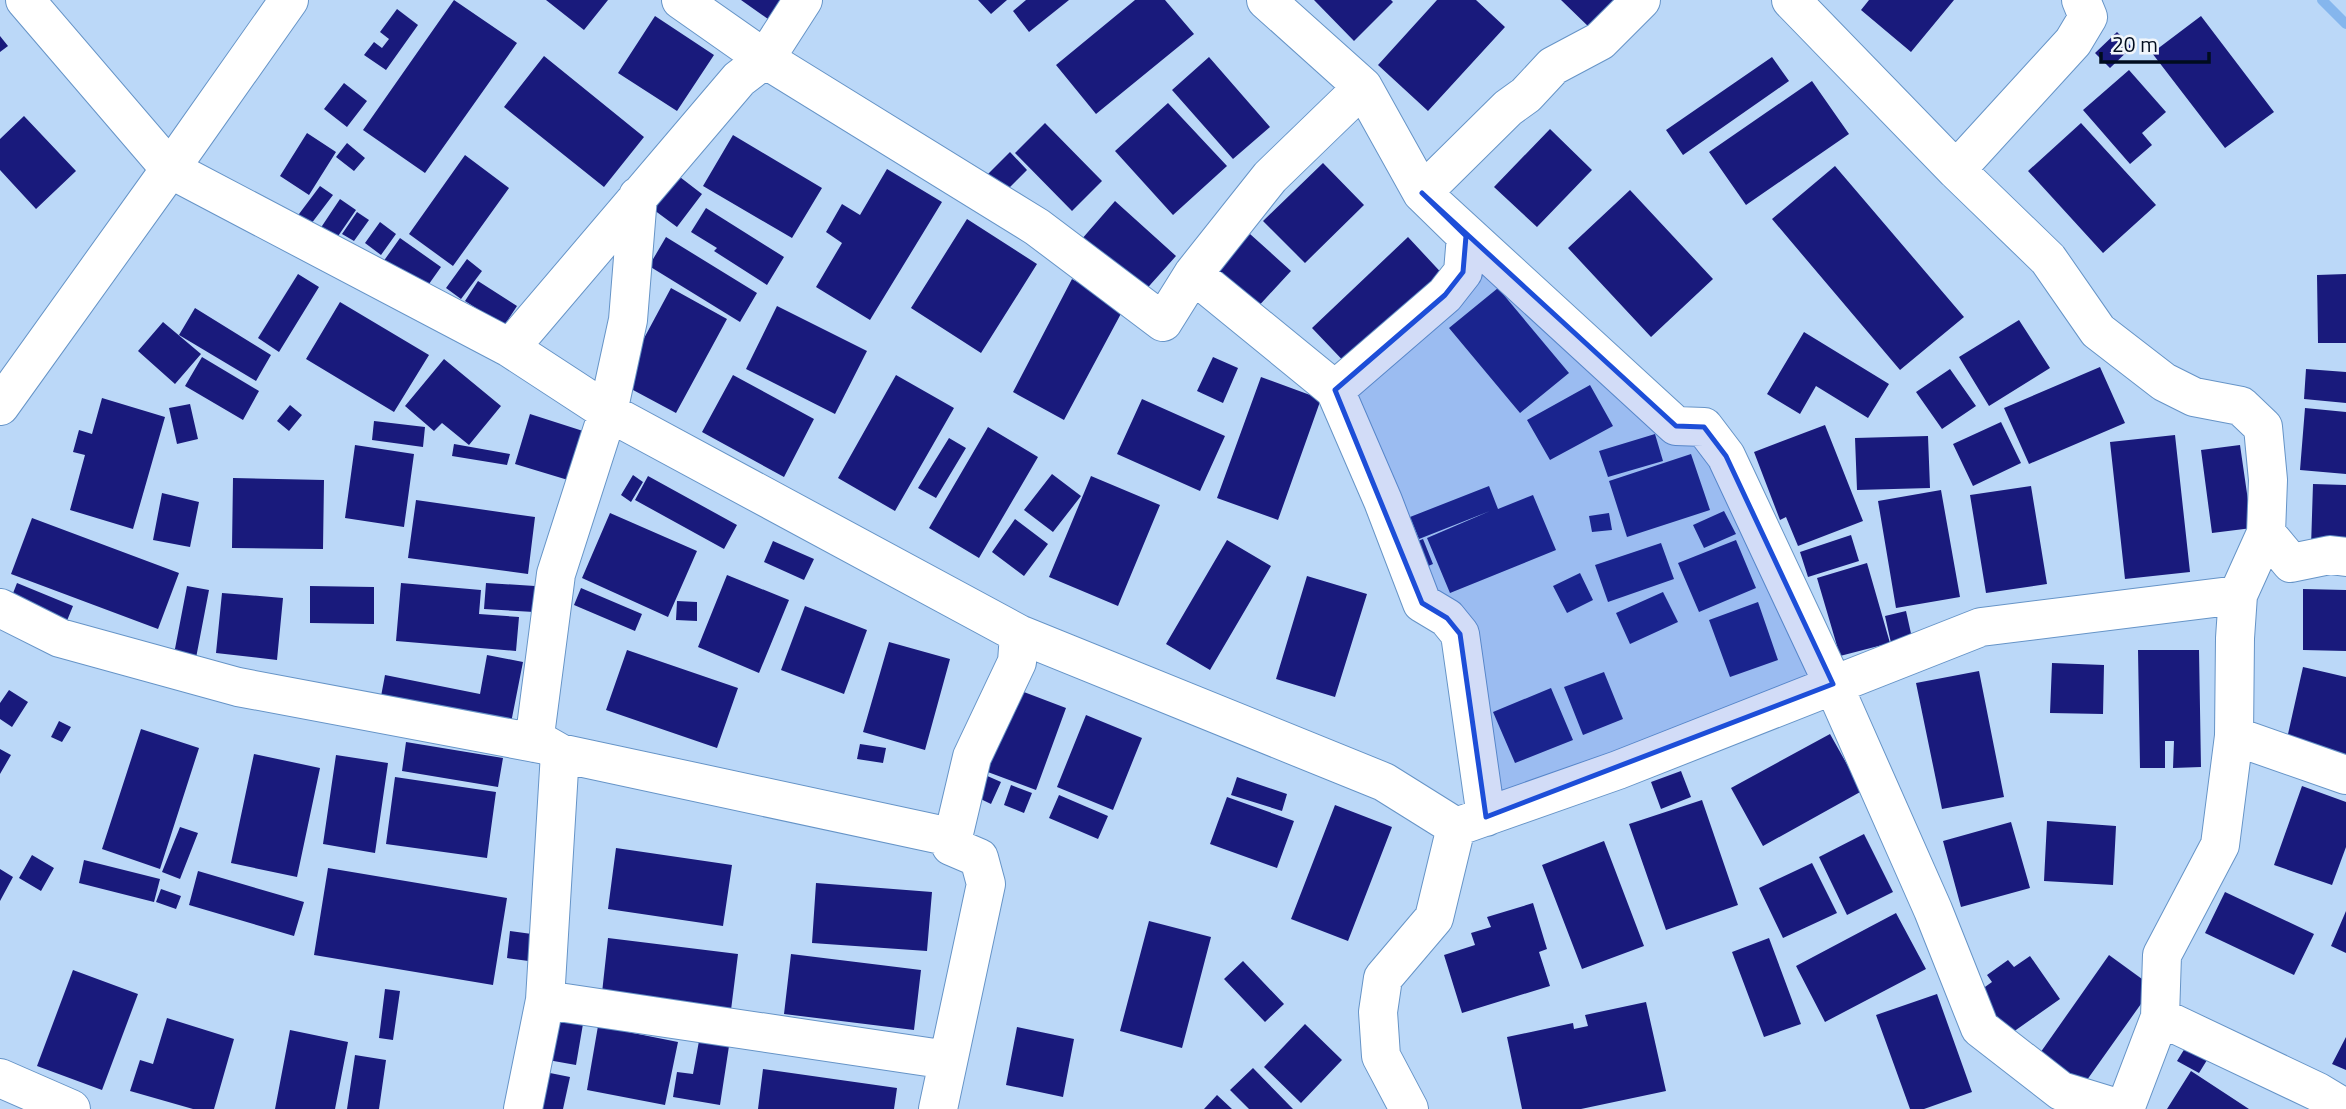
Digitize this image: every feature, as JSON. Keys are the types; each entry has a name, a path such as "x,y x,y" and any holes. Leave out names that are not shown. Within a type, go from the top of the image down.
{"street":[{"path":"25,0 170,169 510,348 608,412 1019,634 1384,782 1471,822 1618,770 1981,627 2238,595"},
{"path":"0,406 289,0"},
{"path":"681,0 765,59 1037,227 1163,321 1193,274 1270,177 1363,87"},
{"path":"510,348 739,79 765,59 803,0"},
{"path":"1266,0 1363,87 1422,193 1466,236 1463,272 1445,295 1335,390"},
{"path":"1422,193 1553,66 1600,41 1641,0"},
{"path":"1422,193 1676,426 1704,427 1726,456 1833,684 1933,910 1980,1028 2061,1091 2123,1109 2160,1017 2162,955 2220,845 2235,736 2238,595 2266,533 2268,480 2263,427 2241,406 2194,397 2164,383 2098,331 2048,259 1956,170 1791,0"},
{"path":"1956,170 2073,42 2088,17 2081,0"},
{"path":"523,1109 545,1000 547,748 556,575 608,412 628,320 638,197"},
{"path":"1193,274 1335,390 1383,501 1422,603 1447,618 1460,634 1471,822 1434,918 1383,978 1378,1012 1381,1056 1409,1109"},
{"path":"2266,533 2291,563 2330,555 2346,557"},
{"path":"0,608 60,638 238,687 547,748 946,836 951,846 979,858 985,884 939,1109"},
{"path":"951,846 972,757 1017,662 1019,634"},
{"path":"2235,736 2346,775"},
{"path":"545,1000 948,1060"},
{"path":"2160,1017 2318,1092 2346,1109"},
{"path":"0,1078 71,1109"}],"highlighted area":[{"path":"1422,193 1676,426 1704,427 1726,456 1833,684 1486,817 1460,634 1447,618 1422,603 1335,390 1445,295 1463,272 1466,236"}],"building":[{"path":"454,0 517,43 425,173 363,130"},
{"path":"546,0 608,0 584,30"},
{"path":"741,0 782,0 768,19"},
{"path":"978,0 1007,0 991,14"},
{"path":"1026,0 1069,0 1029,32 1013,11"},
{"path":"1135,0 1165,0 1194,34 1096,114 1056,65"},
{"path":"1314,0 1391,0 1393,2 1354,41"},
{"path":"1437,0 1476,0 1505,27 1428,111 1378,65"},
{"path":"1561,0 1619,0 1591,29"},
{"path":"1869,0 1954,0 1911,52 1861,10"},
{"path":"397,9 418,25 386,70 364,55 374,42 382,48 389,39 380,32"},
{"path":"655,16 714,55 677,111 618,73"},
{"path":"2201,16 2274,112 2225,148 2152,53"},
{"path":"2117,32 2132,47 2110,68 2095,53"},
{"path":"0,36 8,46 0,52"},
{"path":"544,56 644,137 604,187 504,107"},
{"path":"1209,57 1270,127 1233,159 1172,90"},
{"path":"1772,57 1789,81 1683,155 1666,130"},
{"path":"2129,70 2166,112 2142,133 2152,145 2130,164 2083,110"},
{"path":"1812,81 1849,134 1746,205 1709,152"},
{"path":"344,83 367,101 347,127 324,109"},
{"path":"1168,103 1227,166 1173,215 1115,151"},
{"path":"24,116 76,171 36,209 0,170 0,139"},
{"path":"1045,123 1102,181 1072,211 1015,153"},
{"path":"2081,123 2156,205 2103,253 2028,171"},
{"path":"1550,129 1592,170 1537,227 1494,187"},
{"path":"307,133 336,152 309,195 280,176"},
{"path":"733,135 822,188 792,238 703,186"},
{"path":"347,143 365,158 354,171 336,157"},
{"path":"1010,152 1027,170 1003,194 985,177"},
{"path":"465,155 509,188 453,266 409,234"},
{"path":"1323,163 1364,205 1305,263 1263,221"},
{"path":"1835,166 1964,317 1900,370 1772,219"},
{"path":"887,169 942,202 870,320 816,287 842,243 826,232 842,204 860,215"},
{"path":"676,174 702,194 677,227 650,207"},
{"path":"320,186 333,195 308,228 296,218"},
{"path":"1630,190 1713,279 1651,337 1568,248"},
{"path":"340,199 356,210 334,242 318,232"},
{"path":"1115,201 1176,256 1142,294 1081,240"},
{"path":"706,208 784,257 767,285 714,251 717,248 691,232"},
{"path":"357,212 369,220 354,241 342,234"},
{"path":"967,219 1037,264 981,353 911,308"},
{"path":"380,222 396,234 381,255 365,243"},
{"path":"1250,234 1291,271 1255,310 1214,273"},
{"path":"666,237 757,293 740,322 649,266"},
{"path":"1408,237 1448,280 1352,370 1312,328"},
{"path":"400,238 441,267 424,291 383,262"},
{"path":"467,259 482,271 461,299 446,288"},
{"path":"298,274 319,287 279,352 258,338"},
{"path":"2346,274 2346,343 2318,343 2317,275"},
{"path":"1072,279 1124,308 1064,420 1013,392"},
{"path":"478,281 517,306 504,326 465,301"},
{"path":"671,288 727,319 676,413 620,383"},
{"path":"1498,288 1569,373 1520,413 1449,328"},
{"path":"340,302 429,355 394,412 306,359"},
{"path":"777,306 867,351 835,414 746,369"},
{"path":"195,308 271,355 256,381 179,335"},
{"path":"2019,320 2050,368 1989,406 1959,357"},
{"path":"163,322 201,354 175,384 138,351"},
{"path":"1804,332 1889,384 1868,418 1816,386 1800,414 1767,394"},
{"path":"202,357 259,391 243,420 185,386"},
{"path":"1213,357 1238,368 1223,403 1197,391"},
{"path":"444,359 501,406 469,445 442,423 434,431 405,406"},
{"path":"2100,367 2125,423 2029,464 2004,408"},
{"path":"1950,369 1976,406 1942,429 1916,392"},
{"path":"2306,369 2346,372 2346,403 2304,399"},
{"path":"733,375 814,419 784,477 702,432"},
{"path":"896,375 954,408 895,511 838,478"},
{"path":"1261,377 1321,399 1278,520 1217,498"},
{"path":"1590,385 1613,426 1550,460 1527,420"},
{"path":"102,398 165,417 133,529 70,510 85,455 73,452 79,430 92,434"},
{"path":"1142,399 1225,436 1200,491 1117,454"},
{"path":"190,404 198,439 177,444 169,408"},
{"path":"290,405 302,415 289,431 277,421"},
{"path":"2305,408 2346,412 2346,474 2300,470"},
{"path":"530,414 583,431 568,480 515,464"},
{"path":"374,421 425,427 423,447 372,440"},
{"path":"2001,422 2021,463 1973,486 1953,444"},
{"path":"1825,425 1863,521 1798,546 1786,517 1780,520 1754,452"},
{"path":"988,427 1038,457 979,558 929,528"},
{"path":"1655,434 1663,461 1608,477 1599,451"},
{"path":"2175,435 2190,572 2125,579 2110,442"},
{"path":"1928,436 1930,488 1857,490 1855,438"},
{"path":"949,438 966,448 936,498 918,488"},
{"path":"454,444 510,454 507,465 452,456"},
{"path":"355,445 414,454 404,527 345,518"},
{"path":"2240,445 2252,528 2212,533 2201,450"},
{"path":"1691,454 1710,510 1627,537 1609,481"},
{"path":"1052,474 1081,496 1053,532 1024,510"},
{"path":"633,475 643,482 631,502 621,495"},
{"path":"648,476 737,525 724,549 635,500"},
{"path":"1091,476 1160,505 1118,606 1049,577"},
{"path":"233,478 324,480 323,549 232,548"},
{"path":"2313,484 2346,485 2346,549 2311,547"},
{"path":"1489,486 1498,509 1533,495 1556,550 1450,593 1427,538 1490,511 1419,539 1410,517"},
{"path":"2031,486 2047,584 1986,593 1970,495"},
{"path":"1941,490 1960,597 1896,608 1878,501"},
{"path":"162,493 199,502 190,547 153,540"},
{"path":"416,500 535,517 528,574 408,558"},
{"path":"1724,511 1736,534 1704,548 1693,525"},
{"path":"610,513 697,551 668,617 582,578"},
{"path":"1609,513 1612,530 1592,532 1589,516"},
{"path":"32,518 179,573 158,629 11,574"},
{"path":"1015,519 1048,544 1024,576 992,552"},
{"path":"1851,535 1859,561 1808,577 1800,552"},
{"path":"1423,539 1433,564 1414,572 1403,547"},
{"path":"1227,540 1271,566 1210,670 1166,644"},
{"path":"1736,540 1756,588 1699,612 1678,563"},
{"path":"773,541 814,559 804,580 764,562"},
{"path":"1661,543 1674,579 1608,602 1595,565"},
{"path":"1867,563 1890,643 1840,656 1817,578"},
{"path":"1580,573 1593,600 1567,613 1553,586"},
{"path":"727,575 789,600 759,673 698,647"},
{"path":"1307,576 1367,594 1335,697 1276,679"},
{"path":"17,583 73,606 64,628 8,606"},
{"path":"401,583 481,590 479,614 519,617 516,651 396,641"},
{"path":"486,583 535,586 534,612 484,609"},
{"path":"187,586 209,590 196,658 174,654"},
{"path":"310,586 374,587 374,624 310,623"},
{"path":"581,588 642,614 635,631 574,605"},
{"path":"2303,589 2346,590 2346,651 2303,650"},
{"path":"1663,592 1678,622 1630,644 1616,613"},
{"path":"222,593 283,598 277,660 216,653"},
{"path":"677,601 697,602 697,621 676,620"},
{"path":"1758,602 1778,660 1730,677 1709,620"},
{"path":"805,606 867,630 844,694 781,670"},
{"path":"1906,611 1912,638 1891,643 1885,616"},
{"path":"889,642 950,659 925,750 863,732"},
{"path":"627,650 738,688 717,748 606,710"},
{"path":"2138,650 2199,650 2201,767 2173,768 2174,741 2165,741 2165,768 2140,768"},
{"path":"487,655 523,662 509,733 379,707 385,675 480,694"},
{"path":"2052,663 2104,665 2103,714 2050,713"},
{"path":"2303,667 2346,677 2346,757 2286,743"},
{"path":"1979,671 2004,797 1942,809 1916,683"},
{"path":"1604,672 1623,719 1583,735 1564,687"},
{"path":"1008,686 1066,708 1036,790 977,768"},
{"path":"1551,688 1573,740 1515,763 1493,712"},
{"path":"9,690 28,702 12,727 0,719 0,703"},
{"path":"1086,715 1142,738 1113,810 1057,787"},
{"path":"59,721 71,727 62,742 51,737"},
{"path":"141,729 199,748 160,869 102,849"},
{"path":"1830,734 1862,791 1763,846 1731,788"},
{"path":"406,742 503,758 498,787 402,771"},
{"path":"860,744 886,748 883,763 857,759"},
{"path":"0,749 11,755 0,774"},
{"path":"254,754 320,768 297,877 231,863"},
{"path":"336,755 388,763 375,853 323,844"},
{"path":"976,771 1001,782 991,804 966,792"},
{"path":"1681,771 1691,797 1661,809 1651,782"},
{"path":"395,777 496,792 487,858 386,844"},
{"path":"1237,777 1287,794 1282,811 1231,795"},
{"path":"1011,785 1032,793 1024,813 1004,805"},
{"path":"2302,786 2346,802 2346,847 2332,885 2274,865"},
{"path":"1059,795 1108,816 1098,839 1049,818"},
{"path":"1227,797 1294,821 1277,868 1210,844"},
{"path":"1702,800 1738,905 1666,930 1629,824"},
{"path":"1335,805 1392,827 1348,941 1291,919"},
{"path":"2047,821 2116,826 2113,885 2044,881"},
{"path":"2011,822 2030,888 1961,907 1943,841"},
{"path":"180,827 198,833 180,879 162,872"},
{"path":"1864,834 1893,892 1847,915 1819,857"},
{"path":"1604,841 1644,946 1582,969 1542,865"},
{"path":"616,848 732,865 723,926 608,909"},
{"path":"32,855 54,868 41,891 19,878"},
{"path":"84,860 160,879 154,902 79,883"},
{"path":"1812,863 1837,913 1783,938 1759,888"},
{"path":"328,868 507,898 493,985 314,955"},
{"path":"0,869 13,877 0,901"},
{"path":"198,871 304,902 294,936 189,905"},
{"path":"816,883 932,892 927,951 812,943"},
{"path":"161,889 181,896 176,909 156,902"},
{"path":"2225,892 2314,934 2294,975 2205,933"},
{"path":"1533,903 1547,949 1539,952 1550,986 1462,1013 1444,955 1475,945 1471,933 1491,927 1487,917"},
{"path":"2346,911 2346,953 2331,946"},
{"path":"1896,913 1926,969 1825,1022 1796,966"},
{"path":"1149,921 1211,937 1182,1048 1120,1031"},
{"path":"510,931 539,935 536,962 507,958"},
{"path":"608,938 738,954 730,1018 601,1002"},
{"path":"1769,938 1801,1024 1764,1037 1732,952"},
{"path":"791,954 921,970 914,1030 784,1014"},
{"path":"2109,955 2153,987 2082,1087 2038,1056"},
{"path":"2030,956 2060,999 2006,1037 1975,994 1992,982 1987,975 2008,960 2014,967"},
{"path":"1243,961 1284,1004 1265,1022 1224,979"},
{"path":"73,970 138,994 102,1090 37,1066"},
{"path":"385,989 400,991 393,1040 379,1038"},
{"path":"1937,994 1972,1092 1924,1109 1910,1109 1876,1015"},
{"path":"1646,1002 1666,1091 1581,1109 1522,1109 1507,1037 1573,1023 1574,1029 1588,1026 1585,1015"},
{"path":"556,1013 584,1018 576,1065 548,1060"},
{"path":"167,1018 234,1039 214,1109 193,1109 130,1091 140,1060 153,1064"},
{"path":"1305,1024 1342,1060 1301,1103 1264,1067"},
{"path":"598,1026 678,1042 665,1105 587,1090"},
{"path":"1017,1027 1074,1039 1063,1097 1006,1085"},
{"path":"290,1030 348,1042 335,1109 275,1109"},
{"path":"2346,1037 2346,1070 2332,1064"},
{"path":"2190,1040 2212,1052 2199,1073 2177,1061"},
{"path":"699,1041 729,1046 720,1105 673,1097 677,1072 693,1074"},
{"path":"355,1055 386,1060 379,1109 347,1109"},
{"path":"1253,1068 1293,1109 1249,1109 1230,1090"},
{"path":"763,1069 897,1088 894,1109 758,1109"},
{"path":"2191,1071 2249,1109 2167,1109"},
{"path":"545,1072 570,1077 563,1109 537,1109"},
{"path":"1217,1095 1232,1109 1204,1109"}],"waterway":[{"path":"2322,0 2346,24"}]}
